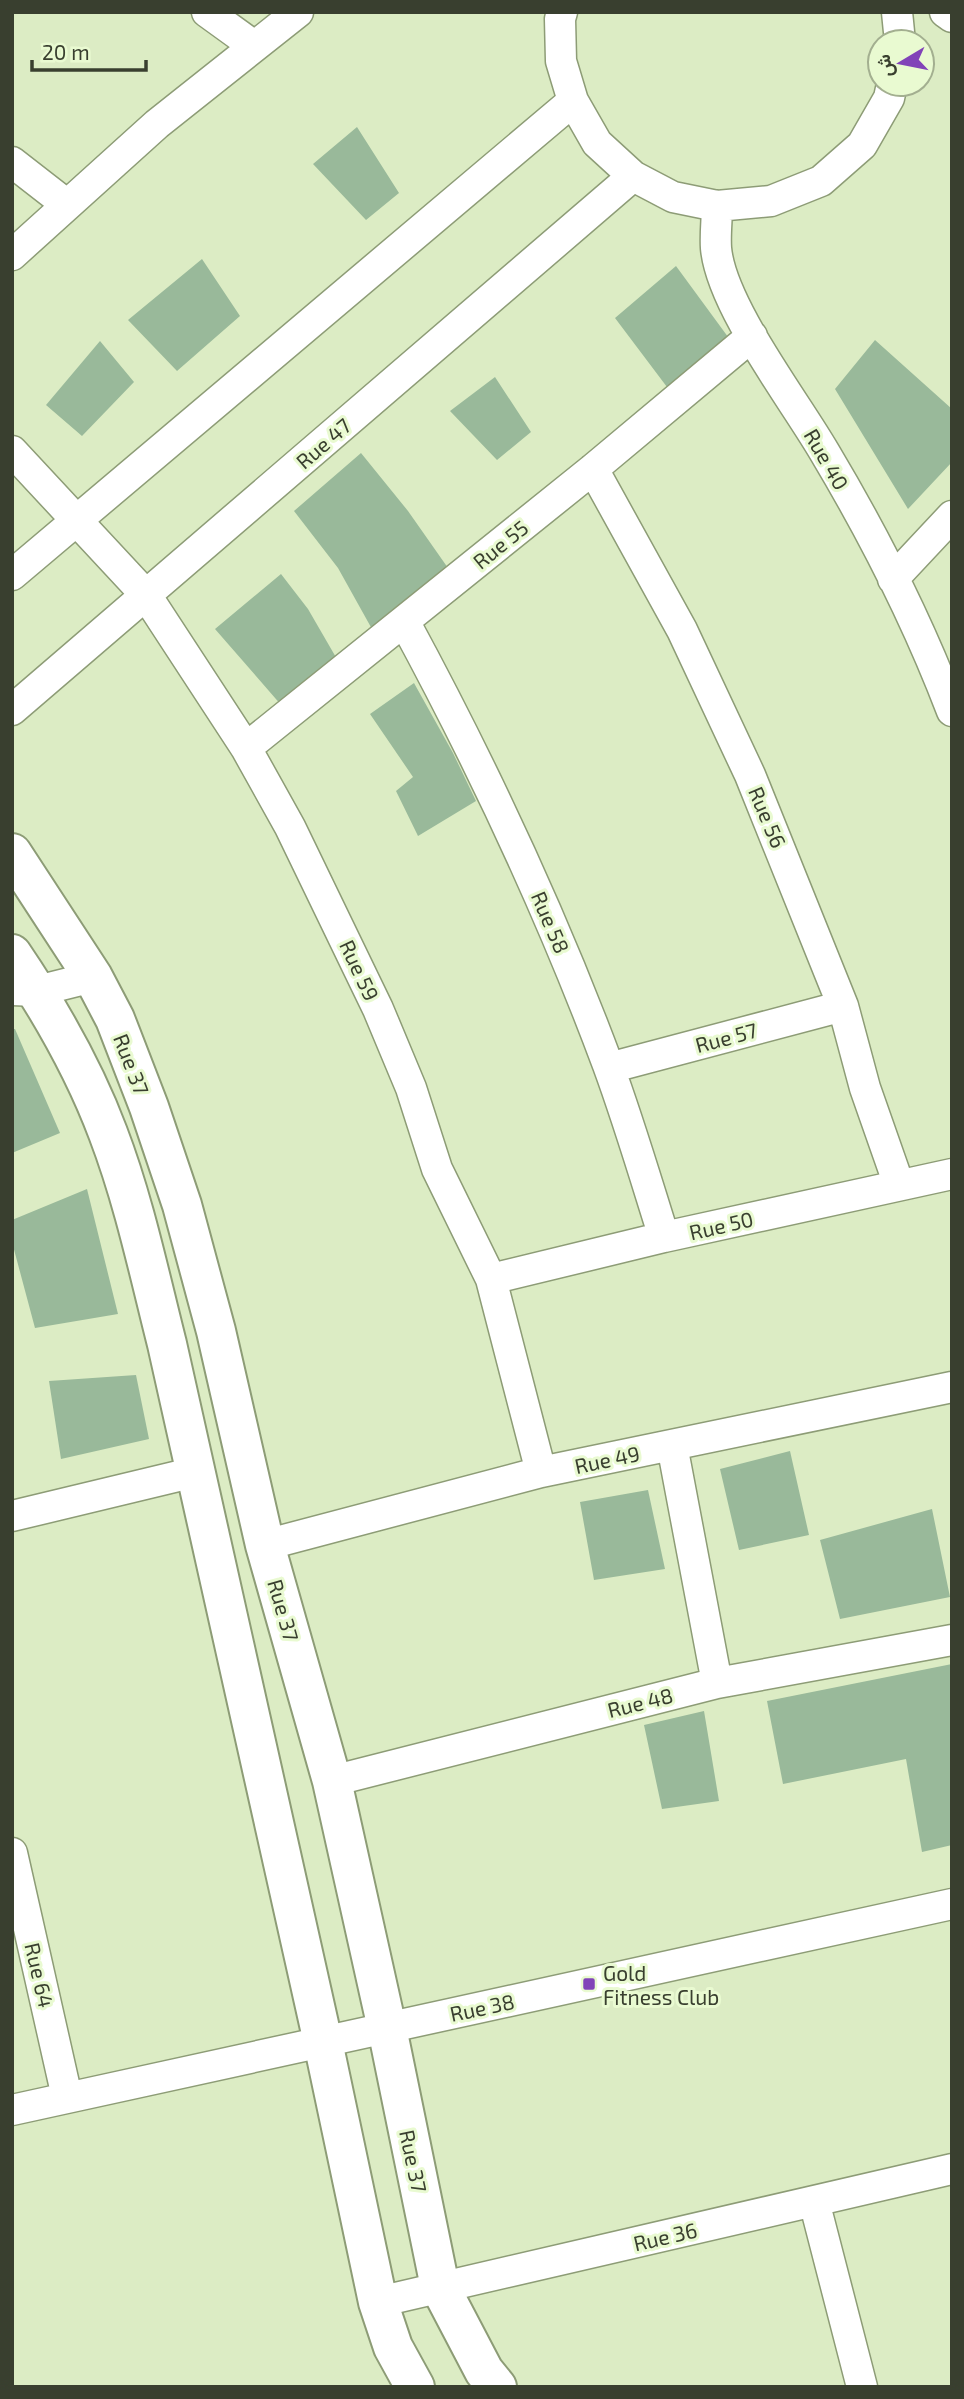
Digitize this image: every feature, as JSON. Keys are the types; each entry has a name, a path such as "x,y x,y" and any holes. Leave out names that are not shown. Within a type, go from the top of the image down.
{"street":[{"path":"208,12 254,46"},
{"path":"12,255 157,124 298,12"},
{"path":"945,12 952,17"},
{"path":"552,14 561,61 573,102 597,143 633,176 673,197 717,206 771,201 821,181 862,145 889,98"},
{"path":"12,575 573,102"},
{"path":"12,162 66,204"},
{"name":"Rue 47","path":"12,710 633,176"},
{"name":"Rue 40","path":"717,206 716,248 720,268 733,301 826,454 893,579 952,711"},
{"name":"Rue 55","path":"246,748 593,469 752,336"},
{"name":"Rue 59","path":"12,451 146,595 246,748 290,827 378,1009 411,1088 437,1168 491,1279 541,1472"},
{"name":"Rue 56","path":"593,469 682,630 750,775 843,1006 865,1088 900,1185"},
{"path":"893,579 952,516"},
{"name":"Rue 58","path":"404,621 471,746 577,984 609,1068 664,1237"},
{"name":"Rue 37","path":"12,853 93,977 120,1032 182,1205 216,1331 265,1545 332,1781 387,2028 440,2287 484,2371 497,2387"},
{"path":"12,954 25,990 68,1043 108,1132 142,1242 323,2042 378,2302 393,2347 415,2387"},
{"path":"25,990 93,977"},
{"name":"Rue 57","path":"609,1068 843,1006"},
{"name":"Rue 50","path":"491,1279 664,1237 952,1174"},
{"name":"Rue 49","path":"265,1545 541,1472 952,1387"},
{"path":"672,1445 717,1683"},
{"path":"12,1516 195,1472"},
{"name":"Rue 48","path":"332,1781 717,1683 952,1640"},
{"name":"Rue 64","path":"12,1853 67,2098"},
{"name":"Rue 38","path":"12,2110 952,1904"},
{"name":"Rue 36","path":"378,2302 952,2169"},
{"path":"814,2201 862,2387"}],"building":[{"path":"357,127 399,193 366,220 313,164"},
{"path":"202,259 240,316 177,371 128,320"},
{"path":"676,266 731,341 670,391 615,318"},
{"path":"875,340 952,409 952,462 908,509 835,389"},
{"path":"100,341 134,382 82,436 46,405"},
{"path":"495,377 531,432 497,460 450,411"},
{"path":"361,453 408,511 448,568 377,638 338,568 294,511"},
{"path":"281,574 308,609 341,666 282,706 215,629"},
{"path":"414,683 476,801 418,836 396,791 413,777 370,714"},
{"path":"12,1029 15,1029 60,1133 12,1153"},
{"path":"87,1189 118,1314 35,1328 12,1242 12,1220"},
{"path":"136,1375 149,1439 61,1459 49,1381"},
{"path":"790,1451 809,1535 739,1550 720,1469"},
{"path":"648,1490 665,1569 594,1580 580,1502"},
{"path":"932,1509 950,1597 840,1619 820,1540"},
{"path":"952,1664 952,1845 922,1852 906,1759 783,1784 767,1701"},
{"path":"704,1711 719,1801 662,1809 644,1725"}],"place":[{"name":"Gold Fitness Club","path":"589,1984"}]}
